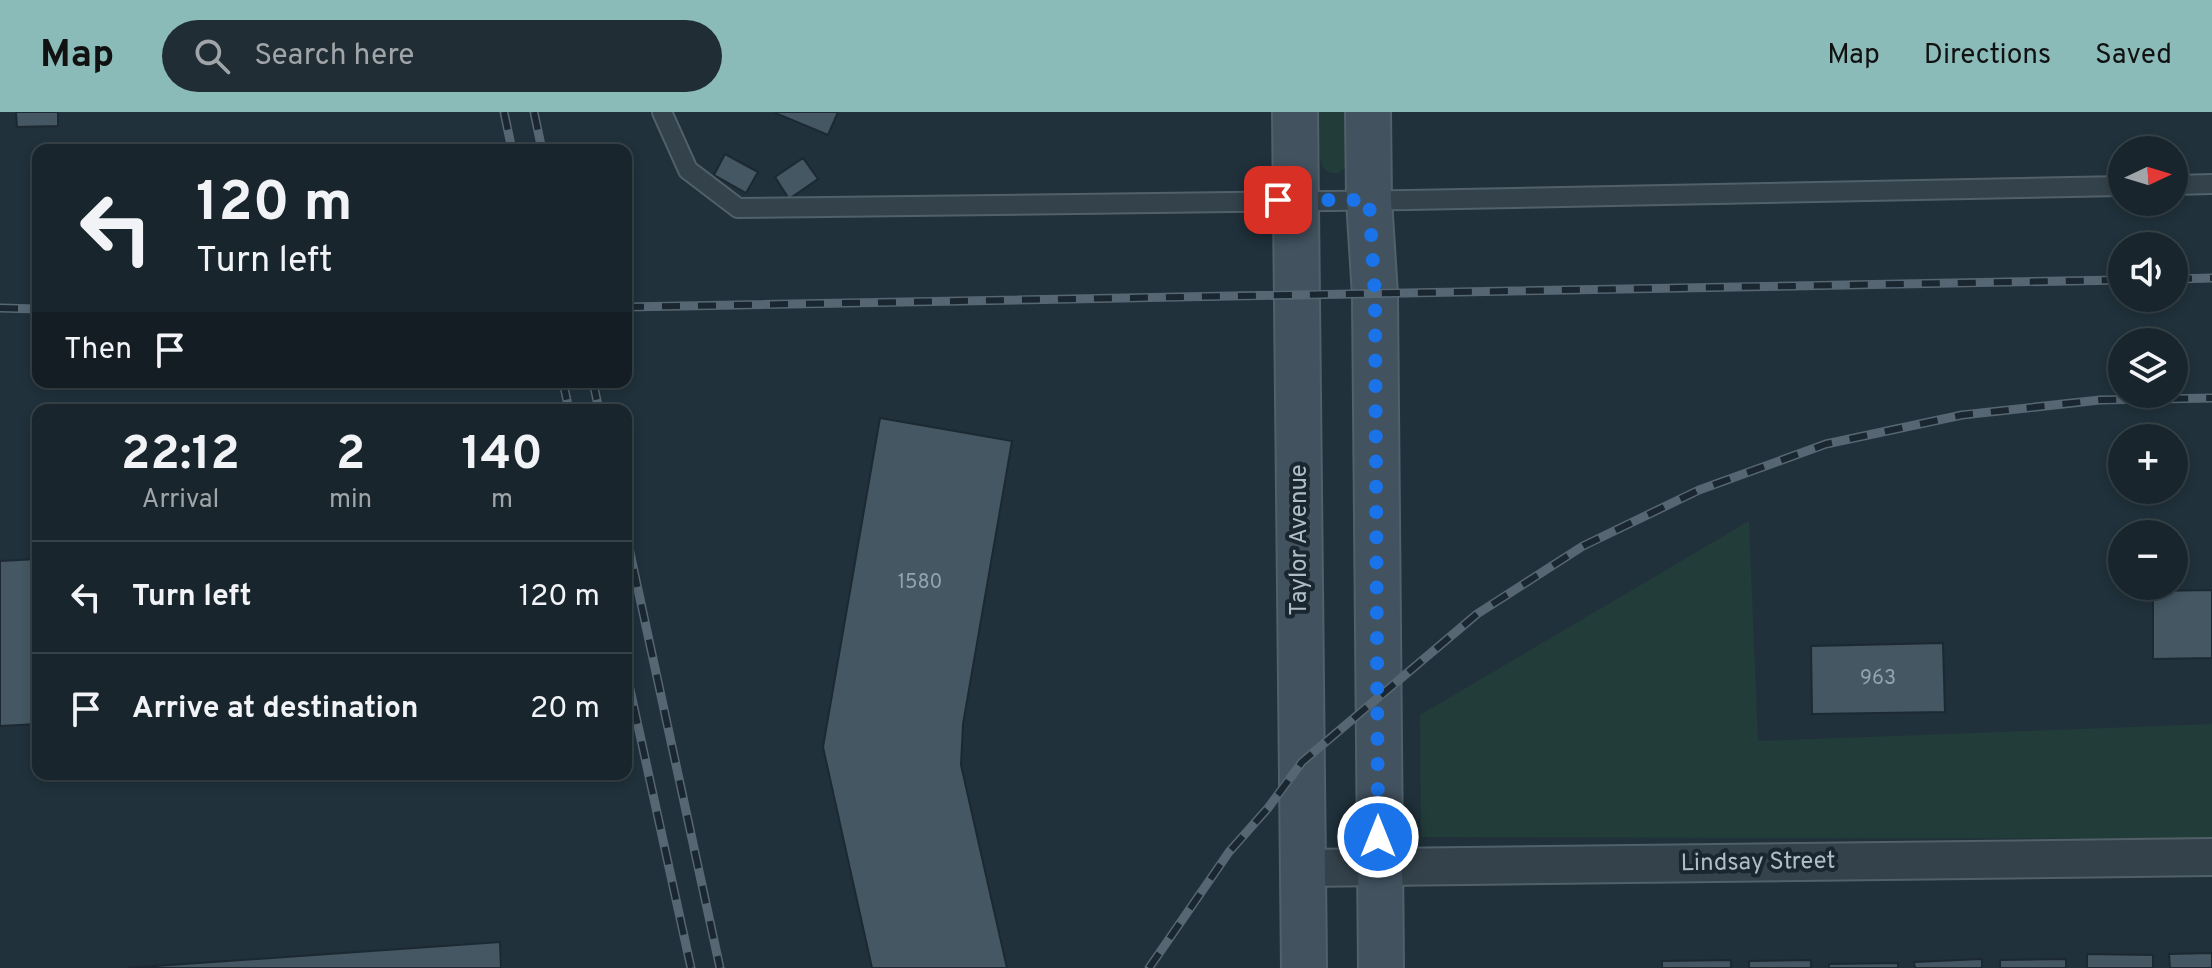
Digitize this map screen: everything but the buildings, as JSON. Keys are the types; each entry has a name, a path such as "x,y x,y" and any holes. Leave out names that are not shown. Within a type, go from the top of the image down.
{"main road":[{"name":"Taylor Avenue","path":"1295,112 1304,968"},
{"path":"1368,112 1375,295 1381,968"}],"street":[{"name":"Lindsay Street","path":"1303,868 2212,857"}],"lane":[{"path":"662,112 688,170 738,208 2108,186"},
{"path":"2188,185 2212,184"}],"green space":[{"path":"1319,112 1350,112 1348,165 1339,173 1325,170 1319,156"},
{"path":"1749,521 1758,741 2212,724 2212,839 1421,837 1420,715"}],"railway":[{"path":"504,112 511,144"},
{"path":"534,112 541,144"},
{"path":"2188,279 2212,278"},
{"path":"632,307 2108,280"},
{"path":"0,308 32,309"},
{"path":"564,388 568,404"},
{"path":"594,388 598,404"},
{"path":"1149,968 1229,852 1268,808 1302,762 1477,614 1583,546 1699,490 1826,444 1962,415 2100,400 2212,398"},
{"path":"632,562 720,968"},
{"path":"632,698 691,968"}],"route":[{"path":"1278,200 1369,200 1375,295 1378,837"}]}
